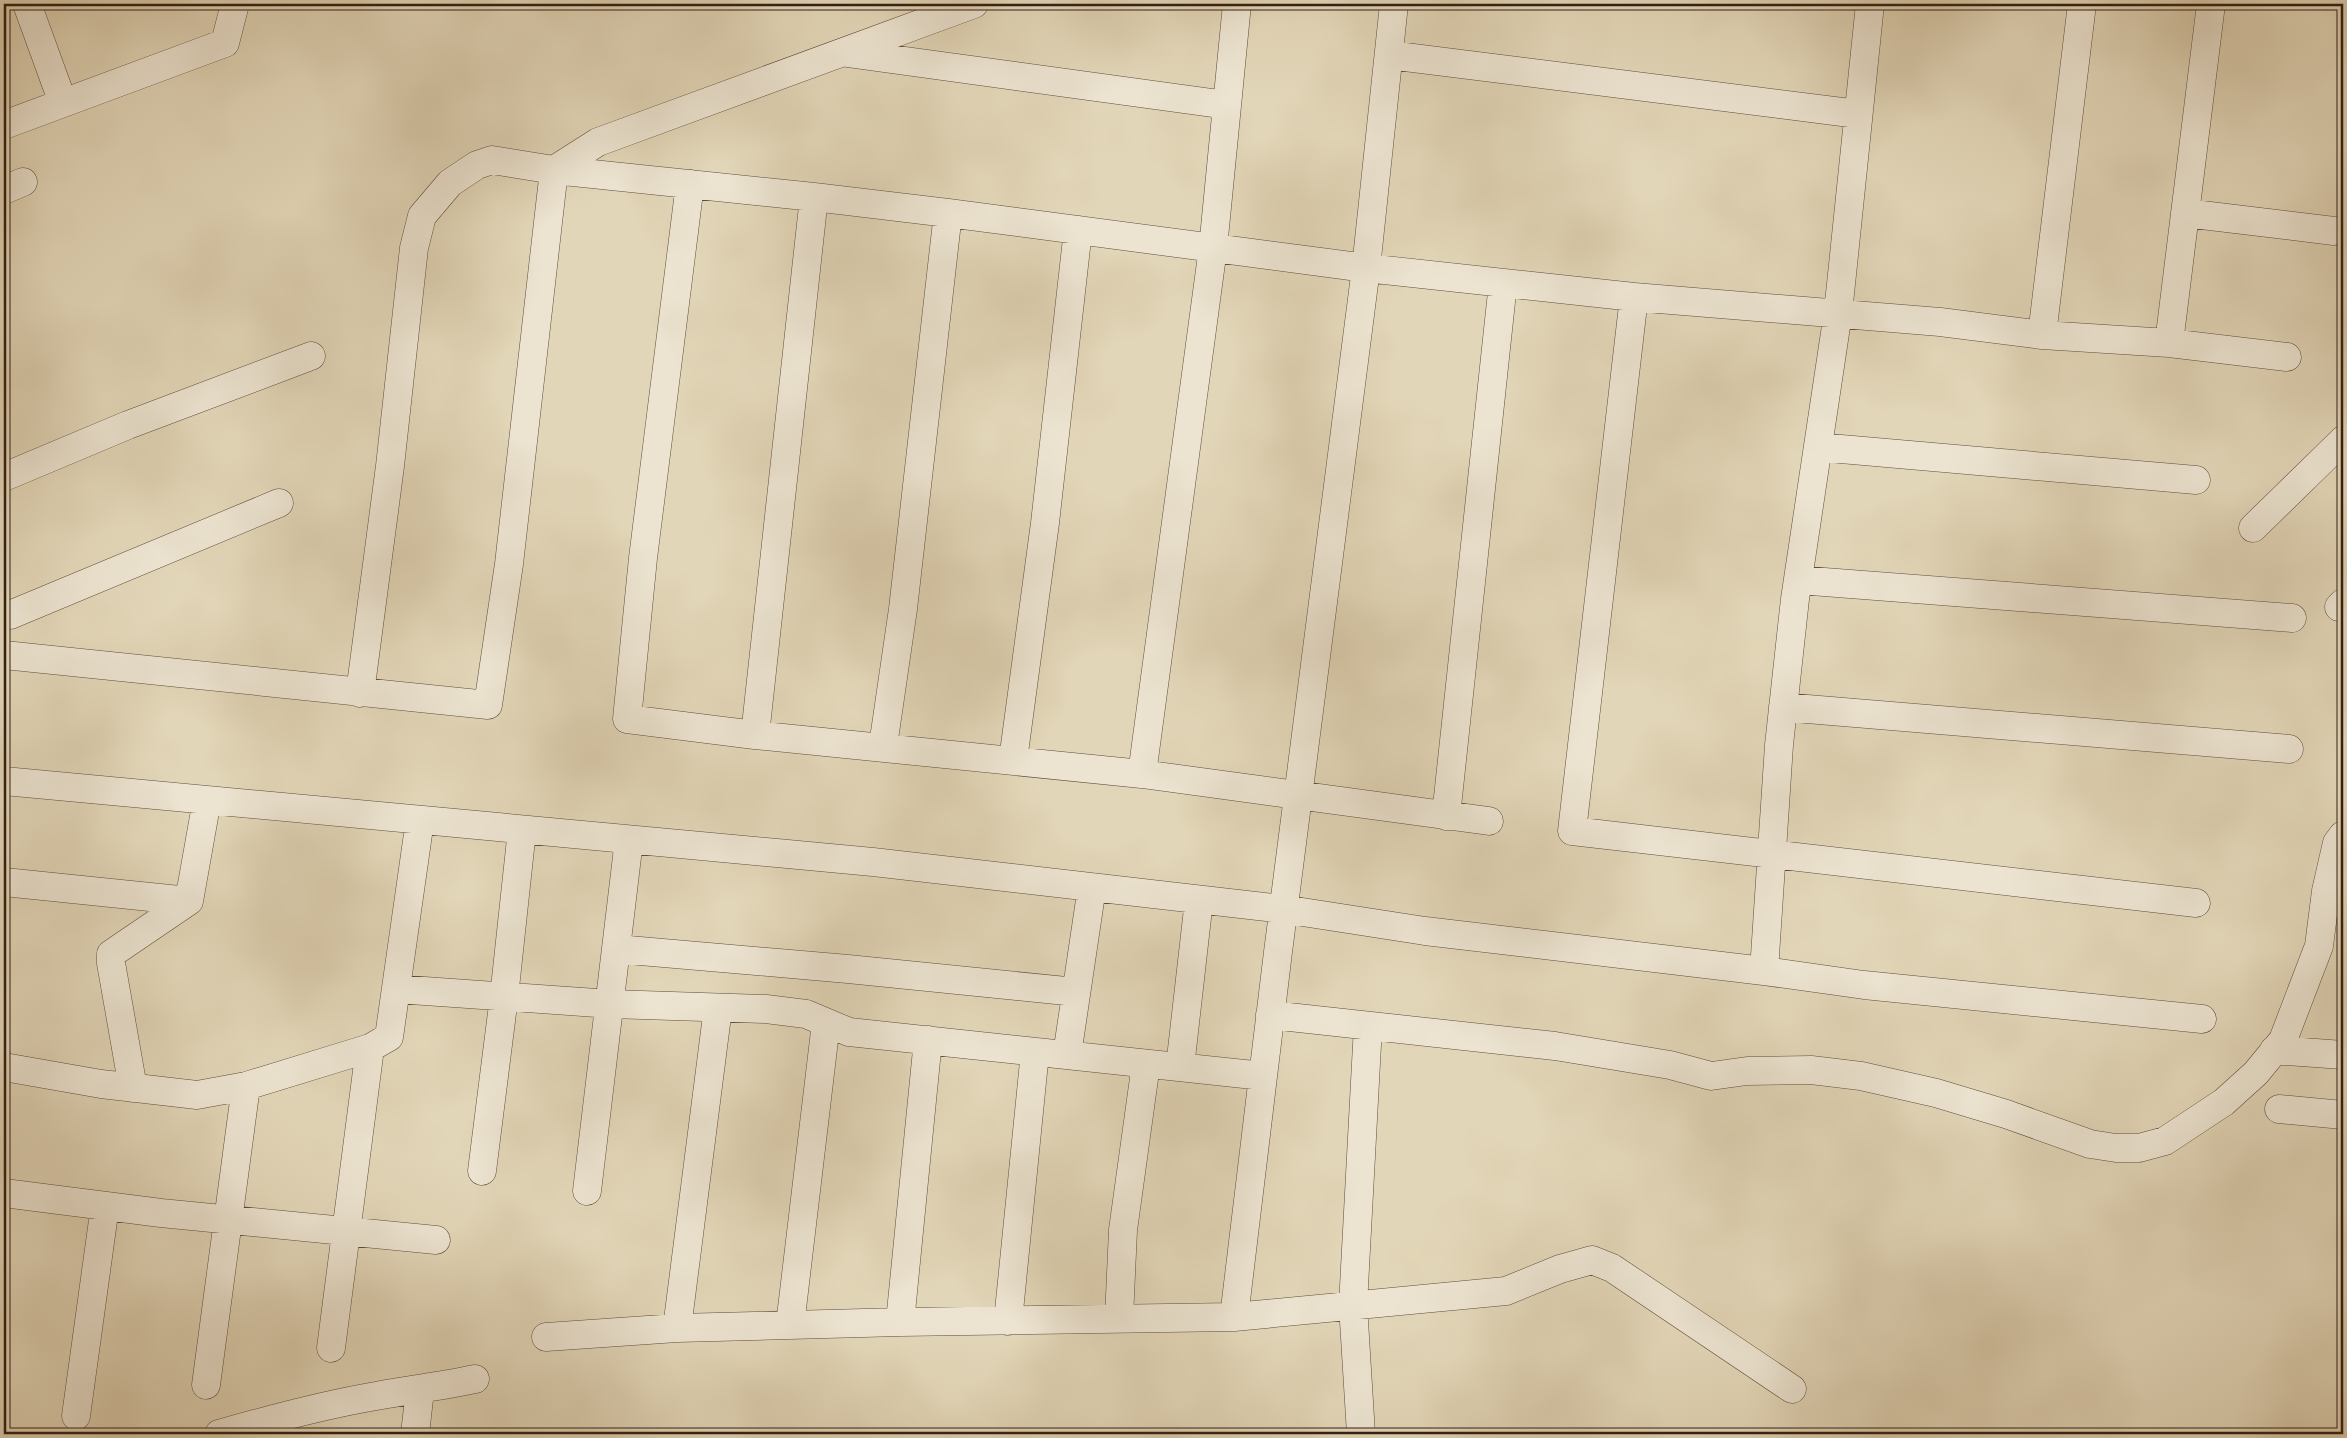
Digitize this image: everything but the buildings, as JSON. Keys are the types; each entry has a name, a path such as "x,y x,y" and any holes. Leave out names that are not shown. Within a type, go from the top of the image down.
{"street":[{"path":"27,4 63,103"},
{"path":"4,125 225,44 235,4"},
{"path":"554,170 598,142 974,4"},
{"path":"1142,774 1212,248 1237,4"},
{"path":"1234,1317 1270,1015 1366,268 1394,4"},
{"path":"1764,971 1783,707 1798,580 1838,313 1870,4"},
{"path":"2042,334 2082,4"},
{"path":"2169,343 2211,4"},
{"path":"843,53 1227,105"},
{"path":"1389,55 1858,114"},
{"path":"360,693 390,466 414,248 422,216 450,184 477,165 492,160 554,170 814,196 948,212 1366,268 1634,296 1940,322 2042,334 2169,343 2287,357"},
{"path":"279,503 7,607 15,656 488,705 509,564 554,170"},
{"path":"690,184 643,558 627,718 755,735 884,746 1142,774 1489,821"},
{"path":"755,735 814,196"},
{"path":"884,746 903,609 948,212"},
{"path":"2185,213 2334,231"},
{"path":"1013,760 1045,523 1078,230"},
{"path":"1446,816 1503,283"},
{"path":"1634,296 1572,831 2196,904"},
{"path":"4,477 128,425 311,356"},
{"path":"2253,528 2343,440"},
{"path":"1818,447 2196,480"},
{"path":"1798,580 2292,618"},
{"path":"1783,707 2289,749"},
{"path":"4,781 873,862 1284,909 1425,931 1764,971 1864,985 2202,1019"},
{"path":"133,1088 111,954 189,901 207,800"},
{"path":"4,1067 133,1088 197,1096 246,1086 370,1048 389,1037 420,820"},
{"path":"482,1171 504,997 522,830"},
{"path":"1270,1015 1555,1046 1670,1065 1711,1076 1747,1071 1812,1070 1861,1076 1936,1093 2006,1114 2090,1144 2116,1148 2139,1148 2166,1141 2224,1102 2256,1073 2283,1040 2319,946 2326,890 2338,843 2343,835"},
{"path":"587,1191 630,840"},
{"path":"4,882 189,901"},
{"path":"1068,1055 1092,887"},
{"path":"1180,1068 1199,900"},
{"path":"616,949 848,969 1076,992"},
{"path":"396,989 611,1004 766,1010 806,1014 848,1032 1263,1076"},
{"path":"677,1328 718,1008"},
{"path":"790,1325 826,1023"},
{"path":"1362,1434 1353,1305 1368,1026"},
{"path":"900,1322 928,1040"},
{"path":"332,1348 370,1048"},
{"path":"2274,1050 2343,1055"},
{"path":"1008,1321 1035,1052"},
{"path":"1119,1318 1123,1230 1146,1064"},
{"path":"206,1385 246,1086"},
{"path":"2279,1109 2343,1115"},
{"path":"4,1193 105,1206 436,1240"},
{"path":"76,1416 105,1206"},
{"path":"546,1337 677,1328 900,1322 1234,1317 1506,1291 1560,1269 1592,1260 1612,1268 1792,1389"},
{"path":"219,1434 266,1427 377,1396 475,1380"},
{"path":"415,1434 420,1390"}]}
